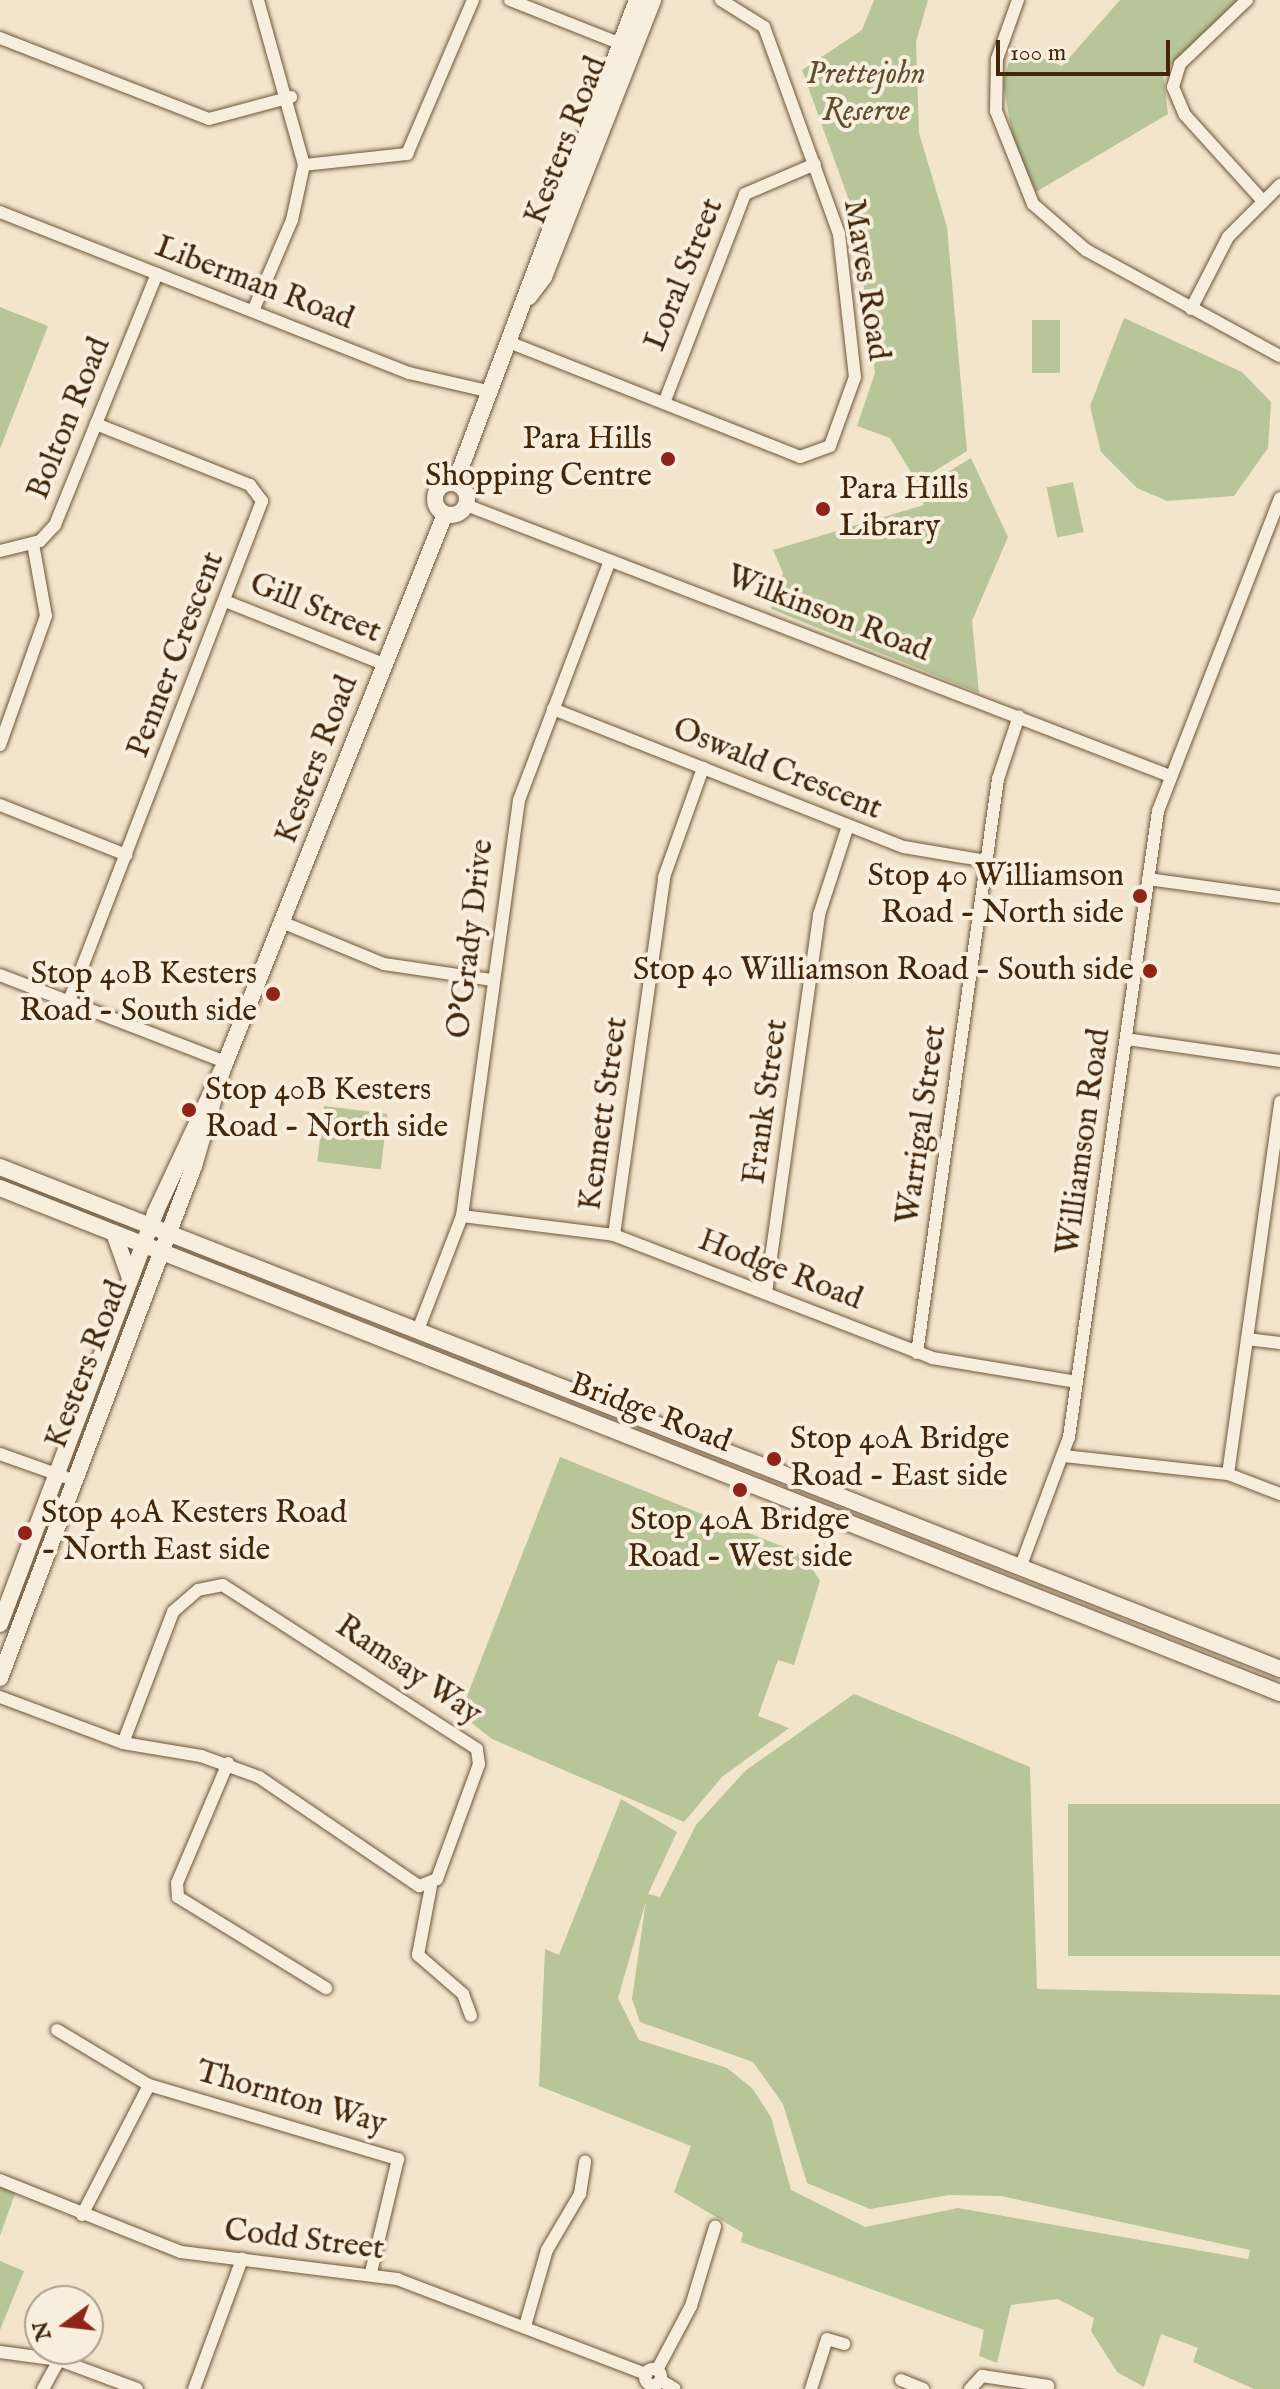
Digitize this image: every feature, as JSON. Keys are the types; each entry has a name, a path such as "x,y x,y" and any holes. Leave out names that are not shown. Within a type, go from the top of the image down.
{"main road":[{"name":"Kesters Road","path":"627,46 637,0"},
{"name":"Kesters Road","path":"0,1624 150,1226 224,1066 284,923 445,514 436,494 455,483 627,46 653,0"},
{"path":"445,514 466,505 455,483"},
{"name":"Kesters Road","path":"0,1678 168,1233 224,1066"},
{"name":"Bridge Road","path":"0,1167 1280,1669"},
{"name":"Bridge Road","path":"0,1188 1280,1693"},
{"path":"114,1233 130,1278"},
{"path":"411,1350 418,1330"},
{"path":"828,1514 834,1495"},
{"path":"1012,1588 1020,1568"},
{"path":"1187,1657 1195,1636"}],"street":[{"path":"253,311 292,220 304,165 291,97 258,0"},
{"path":"304,165 407,154 473,0"},
{"path":"510,0 627,46"},
{"name":"Maves Road","path":"511,343 800,457 830,446 855,373 839,234 764,27 721,0"},
{"path":"1018,0 997,59 995,100 1000,136 1028,197 1086,250 1280,356"},
{"path":"1247,0 1180,64 1173,87 1181,109 1263,201"},
{"path":"0,38 209,119 291,97"},
{"name":"Loral Street","path":"664,403 745,194 815,164"},
{"path":"1191,309 1228,237 1280,185"},
{"name":"Liberman Road","path":"0,212 418,376 491,392"},
{"name":"Bolton Road","path":"0,551 33,544 59,518 157,274"},
{"name":"Penner Crescent","path":"69,1001 260,509 259,492 96,424"},
{"name":"Williamson Road","path":"1020,1568 1064,1456 1148,879 1170,776 1280,498"},
{"name":"Wilkinson Road","path":"466,505 1170,776"},
{"path":"0,745 46,616 33,544"},
{"name":"O'Grady Drive","path":"418,1330 462,1216 515,813 610,561"},
{"name":"Gill Street","path":"225,601 386,665"},
{"name":"Oswald Crescent","path":"553,709 914,850 987,861"},
{"name":"Warrigal Street","path":"917,1353 1000,768 1019,716"},
{"name":"Kennett Street","path":"614,1235 664,877 703,768"},
{"path":"0,805 126,855"},
{"name":"Frank Street","path":"766,1293 819,915 848,826"},
{"path":"1148,879 1280,897"},
{"path":"284,923 384,964 493,980"},
{"path":"0,975 224,1066"},
{"path":"1126,1039 1280,1061"},
{"path":"1228,1474 1280,1102"},
{"name":"Hodge Road","path":"462,1216 614,1235 917,1353 1077,1382"},
{"path":"1265,1218 1280,1221"},
{"path":"1247,1339 1280,1343"},
{"path":"0,1454 75,1481"},
{"path":"1064,1456 1228,1474 1280,1494"},
{"name":"Ramsay Way","path":"123,1743 173,1612 198,1590 234,1587 477,1749 479,1764 431,1886 418,1955 463,1994 471,2016"},
{"path":"0,1697 123,1743 228,1763 405,1879 431,1886"},
{"path":"228,1763 177,1883 178,1897 326,1988"},
{"name":"Thornton Way","path":"57,2030 149,2085 398,2159 371,2272"},
{"name":"Thornton Way","path":"82,2215 149,2085"},
{"path":"525,2326 547,2250 580,2194 585,2161"},
{"name":"Codd Street","path":"0,2180 140,2241 242,2259 371,2272 654,2375 675,2389"},
{"path":"654,2375 691,2306 715,2227"},
{"path":"194,2389 242,2259"},
{"path":"811,2389 827,2339 844,2344"},
{"path":"0,2352 24,2355"},
{"path":"43,2389 56,2365"},
{"path":"72,2365 137,2389"},
{"path":"970,2389 982,2376 1048,2386"},
{"path":"901,2380 923,2389"}],"green space":[{"name":"Prettejohn Reserve","path":"874,0 928,0 916,42 919,133 947,227 967,451 917,482 890,438 857,426 875,373 855,217 802,70 862,30"},
{"path":"1120,0 1241,0 1163,72 1168,114 1036,192 1014,145 1003,82 1014,46 1062,66"},
{"path":"0,307 48,326 0,449"},
{"path":"1124,318 1242,372 1271,402 1268,448 1234,496 1167,501 1137,488 1101,452 1090,406"},
{"path":"1032,320 1060,320 1060,373 1032,373"},
{"path":"971,458 1008,537 972,621 979,693 771,609 783,573 773,550 924,505 919,490"},
{"path":"1073,482 1084,532 1057,537 1047,488"},
{"path":"324,1106 388,1114 381,1169 317,1162"},
{"path":"560,1457 804,1555 820,1581 794,1665 778,1660 758,1716 789,1728 722,1777 684,1822 492,1739 460,1714"},
{"path":"854,1694 1030,1767 1037,1989 1280,1995 1280,2389 1254,2389 1193,2362 1198,2348 1161,2334 1144,2387 1117,2372 1091,2331 1094,2318 1058,2299 1011,2305 997,2363 979,2356 984,2330 741,2242 743,2233 674,2192 691,2146 539,2086 545,1949 559,1955 621,1799 677,1832 648,1894 660,1897 696,1825 745,1771","holes":["646,1901 632,1999 640,2022 753,2062 783,2104 807,2183 870,2209 949,2195 1001,2196 1250,2250 1248,2259 958,2208 865,2227 791,2190 771,2117 752,2088 727,2068 639,2040 618,1998"]},
{"path":"1068,1804 1280,1804 1280,1956 1068,1956"},
{"path":"0,2180 17,2188 0,2236"},
{"path":"0,2261 24,2271 0,2330"}],"place":[{"name":"Para Hills Shopping Centre","path":"668,459"},
{"name":"Para Hills Library","path":"823,509"},
{"name":"Stop 40 Williamson Road - North side","path":"1140,896"},
{"name":"Stop 40 Williamson Road - South side","path":"1150,971"},
{"name":"Stop 40B Kesters Road - South side","path":"273,994"},
{"name":"Stop 40B Kesters Road - North side","path":"189,1110"},
{"name":"Stop 40A Bridge Road - East side","path":"774,1459"},
{"name":"Stop 40A Bridge Road - West side","path":"740,1490"},
{"name":"Stop 40A Kesters Road - North East side","path":"25,1533"}]}
